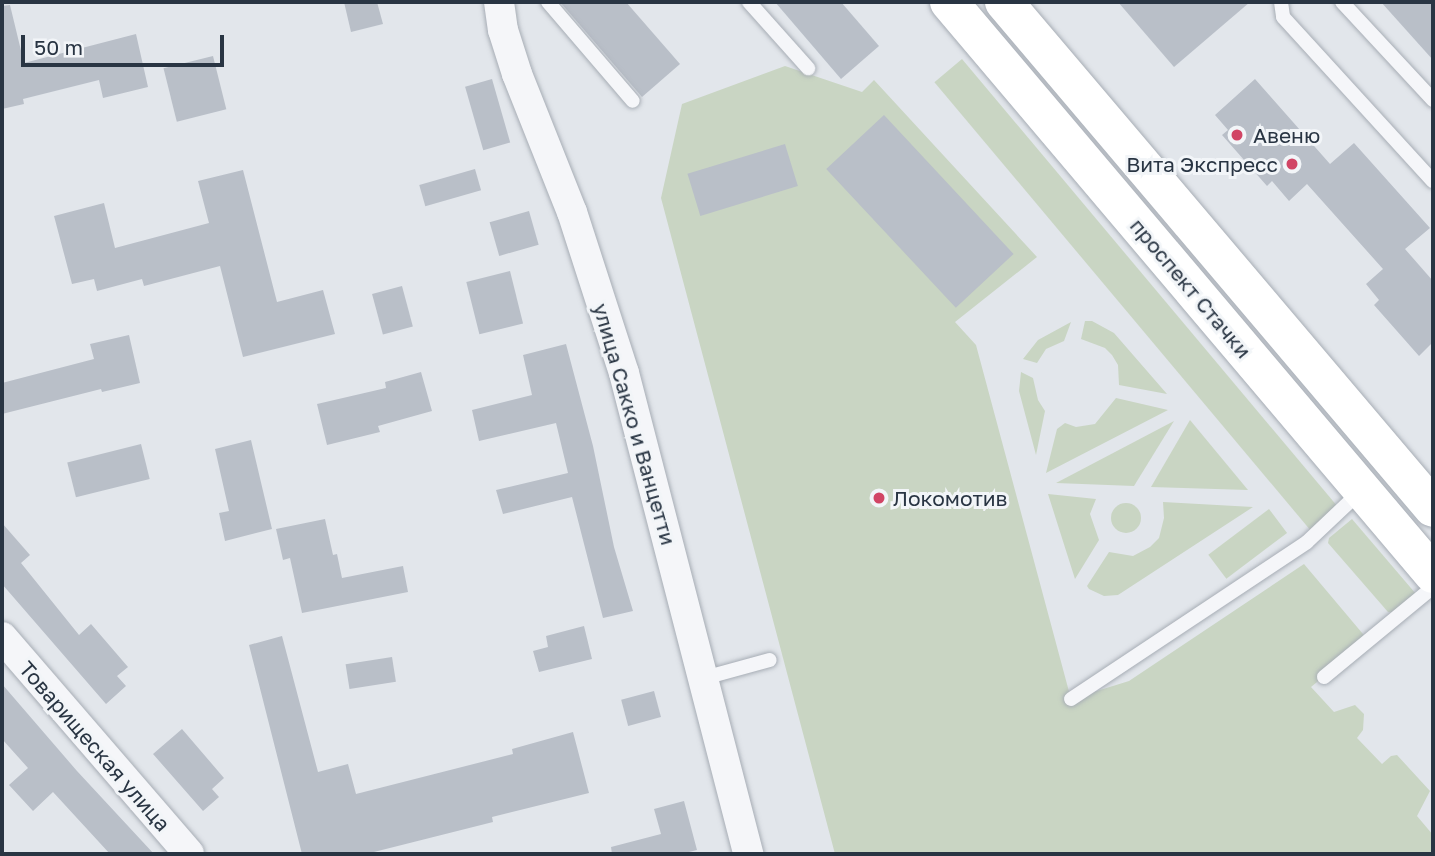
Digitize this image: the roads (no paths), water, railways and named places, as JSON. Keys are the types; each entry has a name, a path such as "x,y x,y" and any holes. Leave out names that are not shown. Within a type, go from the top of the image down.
{"main road":[{"name":"проспект Стачки","path":"949,2 1433,574"},
{"name":"проспект Стачки","path":"1004,2 1433,508"}],"street":[{"name":"улица Сакко и Ванцетти","path":"499,2 503,30 517,75 572,212 624,373 748,854"},
{"name":"Товарищеская улица","path":"2,637 189,854"}],"lane":[{"path":"548,2 633,101"},
{"path":"749,2 808,68"},
{"path":"1281,2 1283,17 1433,181"},
{"path":"1342,2 1433,100"},
{"path":"1071,699 1307,542 1362,490"},
{"path":"1324,677 1433,587"},
{"path":"704,678 770,660"}],"place":[{"name":"Авеню","path":"1237,135"},
{"name":"Вита Экспресс","path":"1292,164"},
{"name":"Локомотив","path":"879,498"}]}
